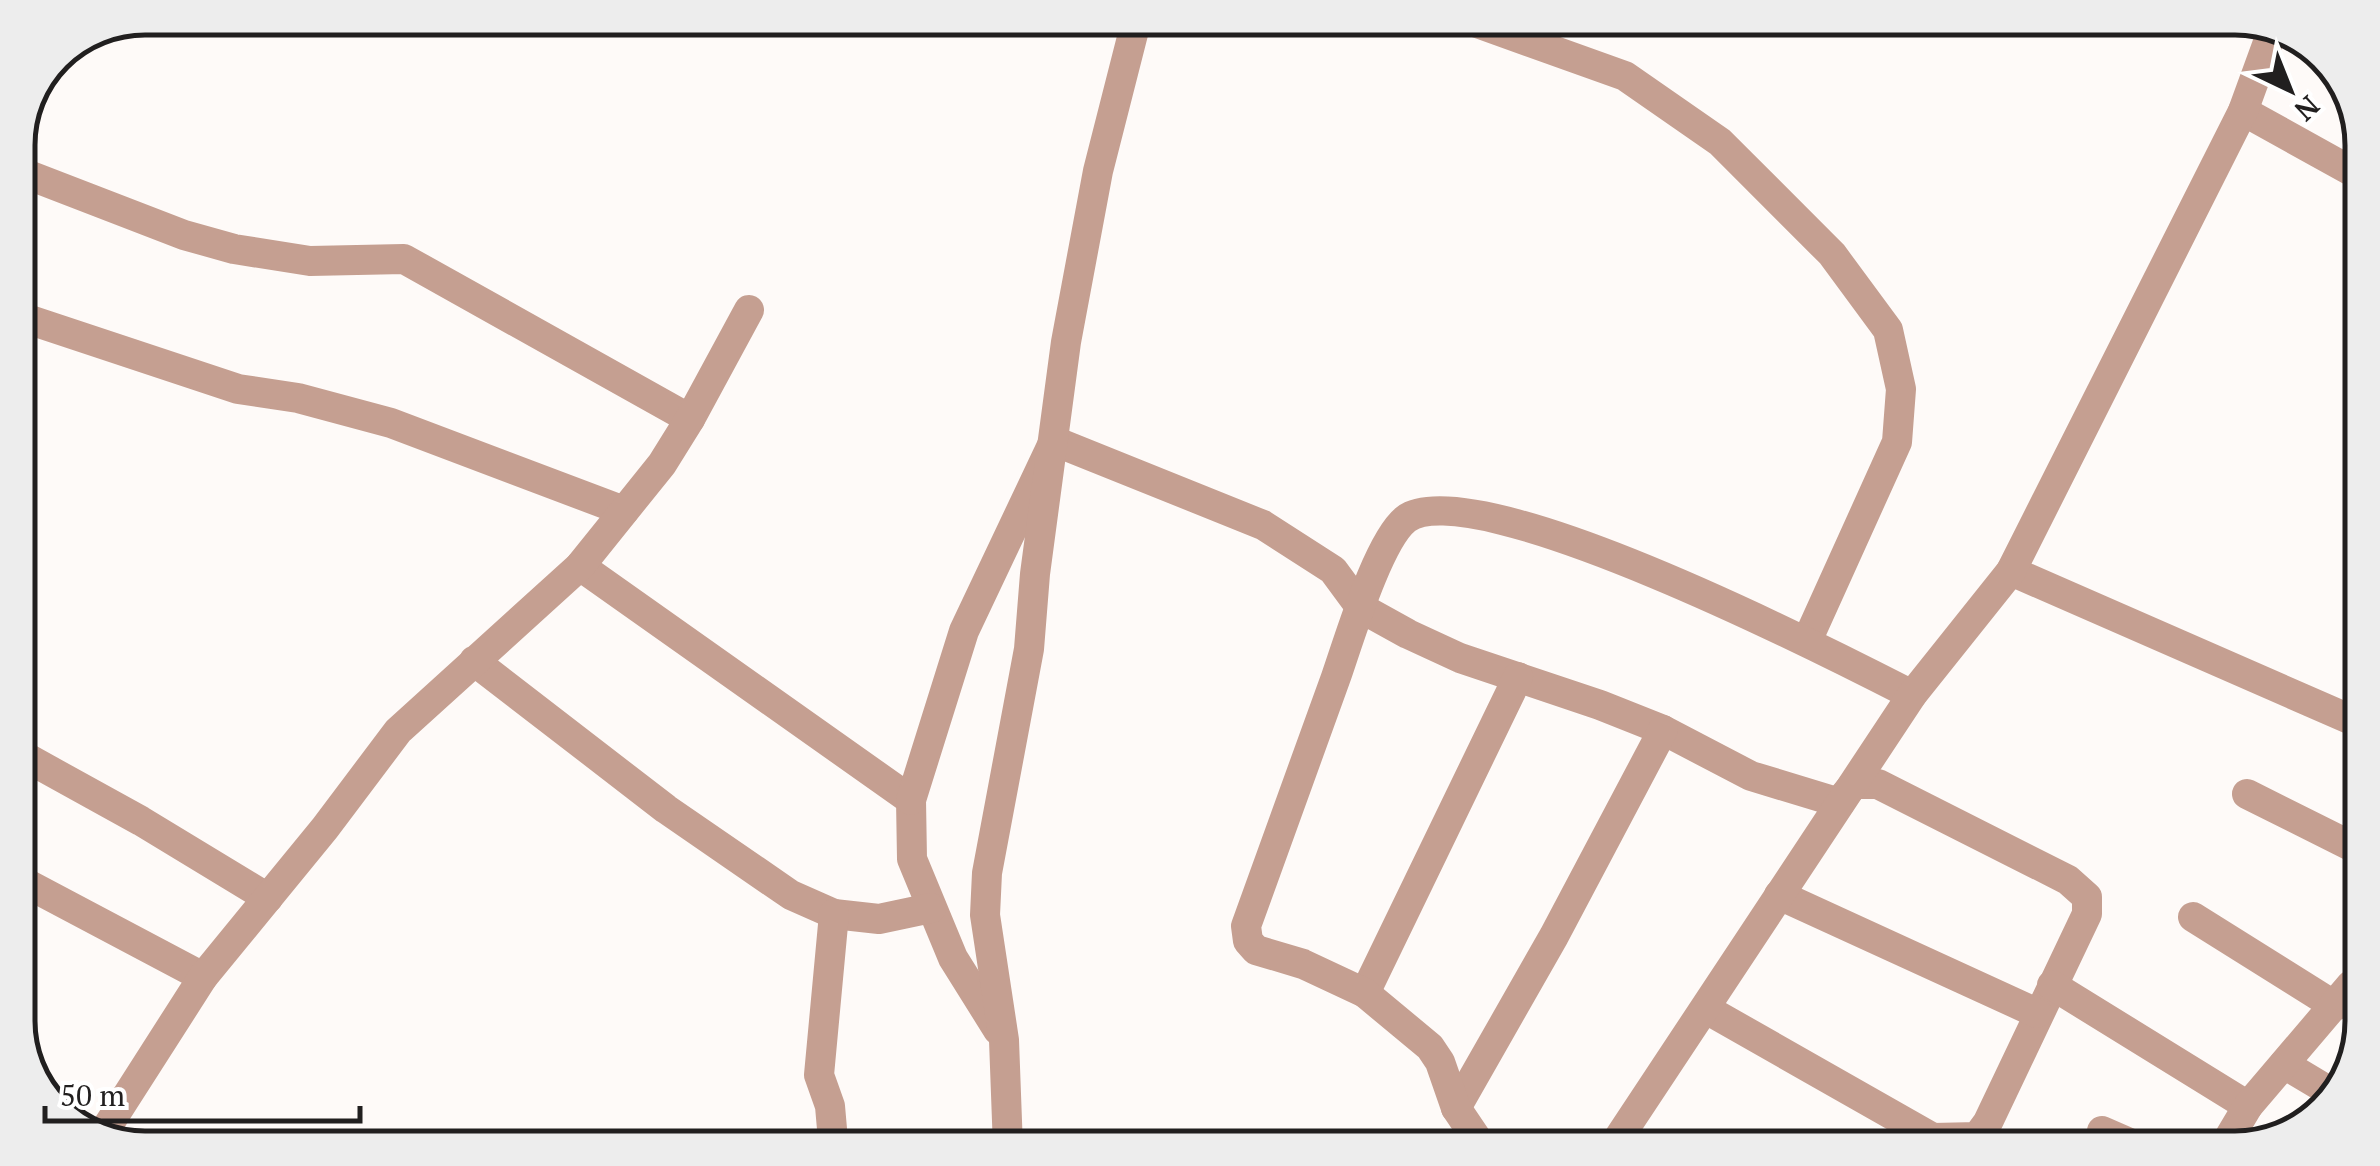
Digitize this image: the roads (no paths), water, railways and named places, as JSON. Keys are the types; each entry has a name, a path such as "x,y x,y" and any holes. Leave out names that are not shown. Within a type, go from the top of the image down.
{"street":[{"path":"1007,1131 1004,1040 985,915 987,874 1028,648 1066,342 1098,171 1132,35"},
{"path":"1511,35 1624,76 1720,142 1832,254 1888,330 1900,389 1897,442 1806,641"},
{"path":"1623,1131 1912,694 2011,570 2244,111 2269,41"},
{"path":"2244,111 2345,167"},
{"path":"35,178 184,235 234,249 310,260 404,259 690,419"},
{"path":"108,1125 203,977 398,731 580,566 662,464 749,310"},
{"path":"35,322 238,388 298,398 391,423 624,511"},
{"path":"1054,440 1264,526 1333,570 1361,608 1460,658 1600,704 1663,730 1751,776 1840,802"},
{"path":"1004,1040 954,958 931,908 912,858 912,800 964,631 1054,440"},
{"path":"1471,1131 1456,1108 1440,1062 1430,1048 1365,993 1303,964 1256,950 1248,941 1246,926 1361,608 1390,537 1408,517 1432,511 1507,519 1575,541 1806,641 1912,694"},
{"path":"580,566 912,800"},
{"path":"2011,570 2345,716"},
{"path":"474,660 666,809 792,896 834,914 879,919 931,908"},
{"path":"1365,993 1518,677"},
{"path":"1456,1108 1554,936 1663,730"},
{"path":"35,762 142,821 268,898"},
{"path":"1840,802 1854,784 1878,784 2068,880 2087,896 2086,914 1981,1131"},
{"path":"2247,794 2345,843"},
{"path":"35,888 203,977"},
{"path":"1779,894 2037,1014"},
{"path":"830,1131 831,1117 819,1076 834,914"},
{"path":"2193,917 2343,996 2248,1106 2233,1131"},
{"path":"2052,985 2248,1106"},
{"path":"1706,1009 1905,1131"},
{"path":"2284,1064 2323,1087"}]}
